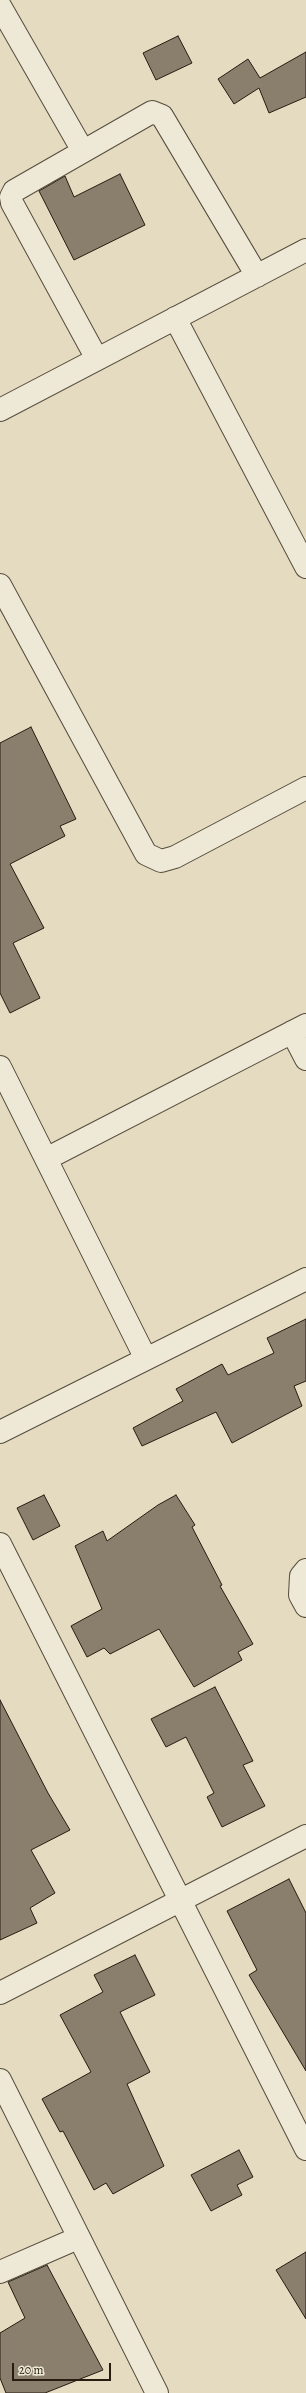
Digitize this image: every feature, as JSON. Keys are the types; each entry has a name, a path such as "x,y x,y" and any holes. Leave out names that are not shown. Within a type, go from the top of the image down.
{"street":[{"path":"0,6 83,151"},
{"path":"97,359 12,204 11,197 14,191 152,112 162,116 257,276"},
{"path":"0,410 306,250"},
{"path":"175,318 306,567"},
{"path":"0,585 146,854 161,861 175,857 306,788"},
{"path":"46,1159 299,1029 306,1059"},
{"path":"0,1067 146,1359"},
{"path":"0,1432 306,1279"},
{"path":"0,1544 306,2149"},
{"path":"306,1570 301,1576 300,1595 306,1606"},
{"path":"0,1993 179,1899 306,1836"},
{"path":"0,2080 157,2393"},
{"path":"0,2272 78,2238"}],"building":[{"path":"178,36 192,63 156,80 143,53"},
{"path":"306,52 306,97 269,113 259,88 234,104 218,79 248,59 260,78"},
{"path":"120,174 145,225 74,260 39,191 65,176 74,197"},
{"path":"31,727 76,819 60,826 65,836 10,864 44,928 13,943 40,998 10,1013 0,993 0,743"},
{"path":"306,1319 306,1381 294,1386 302,1406 232,1443 216,1412 142,1446 133,1428 183,1401 176,1389 222,1364 228,1375 274,1353 267,1338"},
{"path":"44,1495 60,1526 33,1540 17,1508"},
{"path":"176,1495 195,1525 192,1527 222,1585 220,1586 253,1644 238,1652 242,1660 194,1687 159,1629 110,1654 104,1648 87,1657 71,1626 102,1609 75,1546 103,1531 107,1541 158,1505"},
{"path":"215,1687 253,1761 243,1765 265,1806 222,1827 207,1797 214,1793 186,1737 166,1747 151,1719"},
{"path":"0,1700 48,1793 70,1830 31,1850 55,1893 30,1908 37,1923 0,1940"},
{"path":"289,1879 306,1913 306,2071 249,1975 257,1970 227,1911"},
{"path":"135,1955 155,1995 120,2012 150,2072 127,2084 164,2166 113,2194 106,2183 94,2190 63,2131 60,2132 42,2099 91,2072 60,2015 103,1992 94,1975"},
{"path":"239,2150 253,2177 237,2185 242,2195 211,2211 191,2175"},
{"path":"306,2252 306,2319 276,2270"},
{"path":"47,2265 103,2370 45,2393 6,2393 0,2378 0,2333 25,2318 8,2282"}]}
